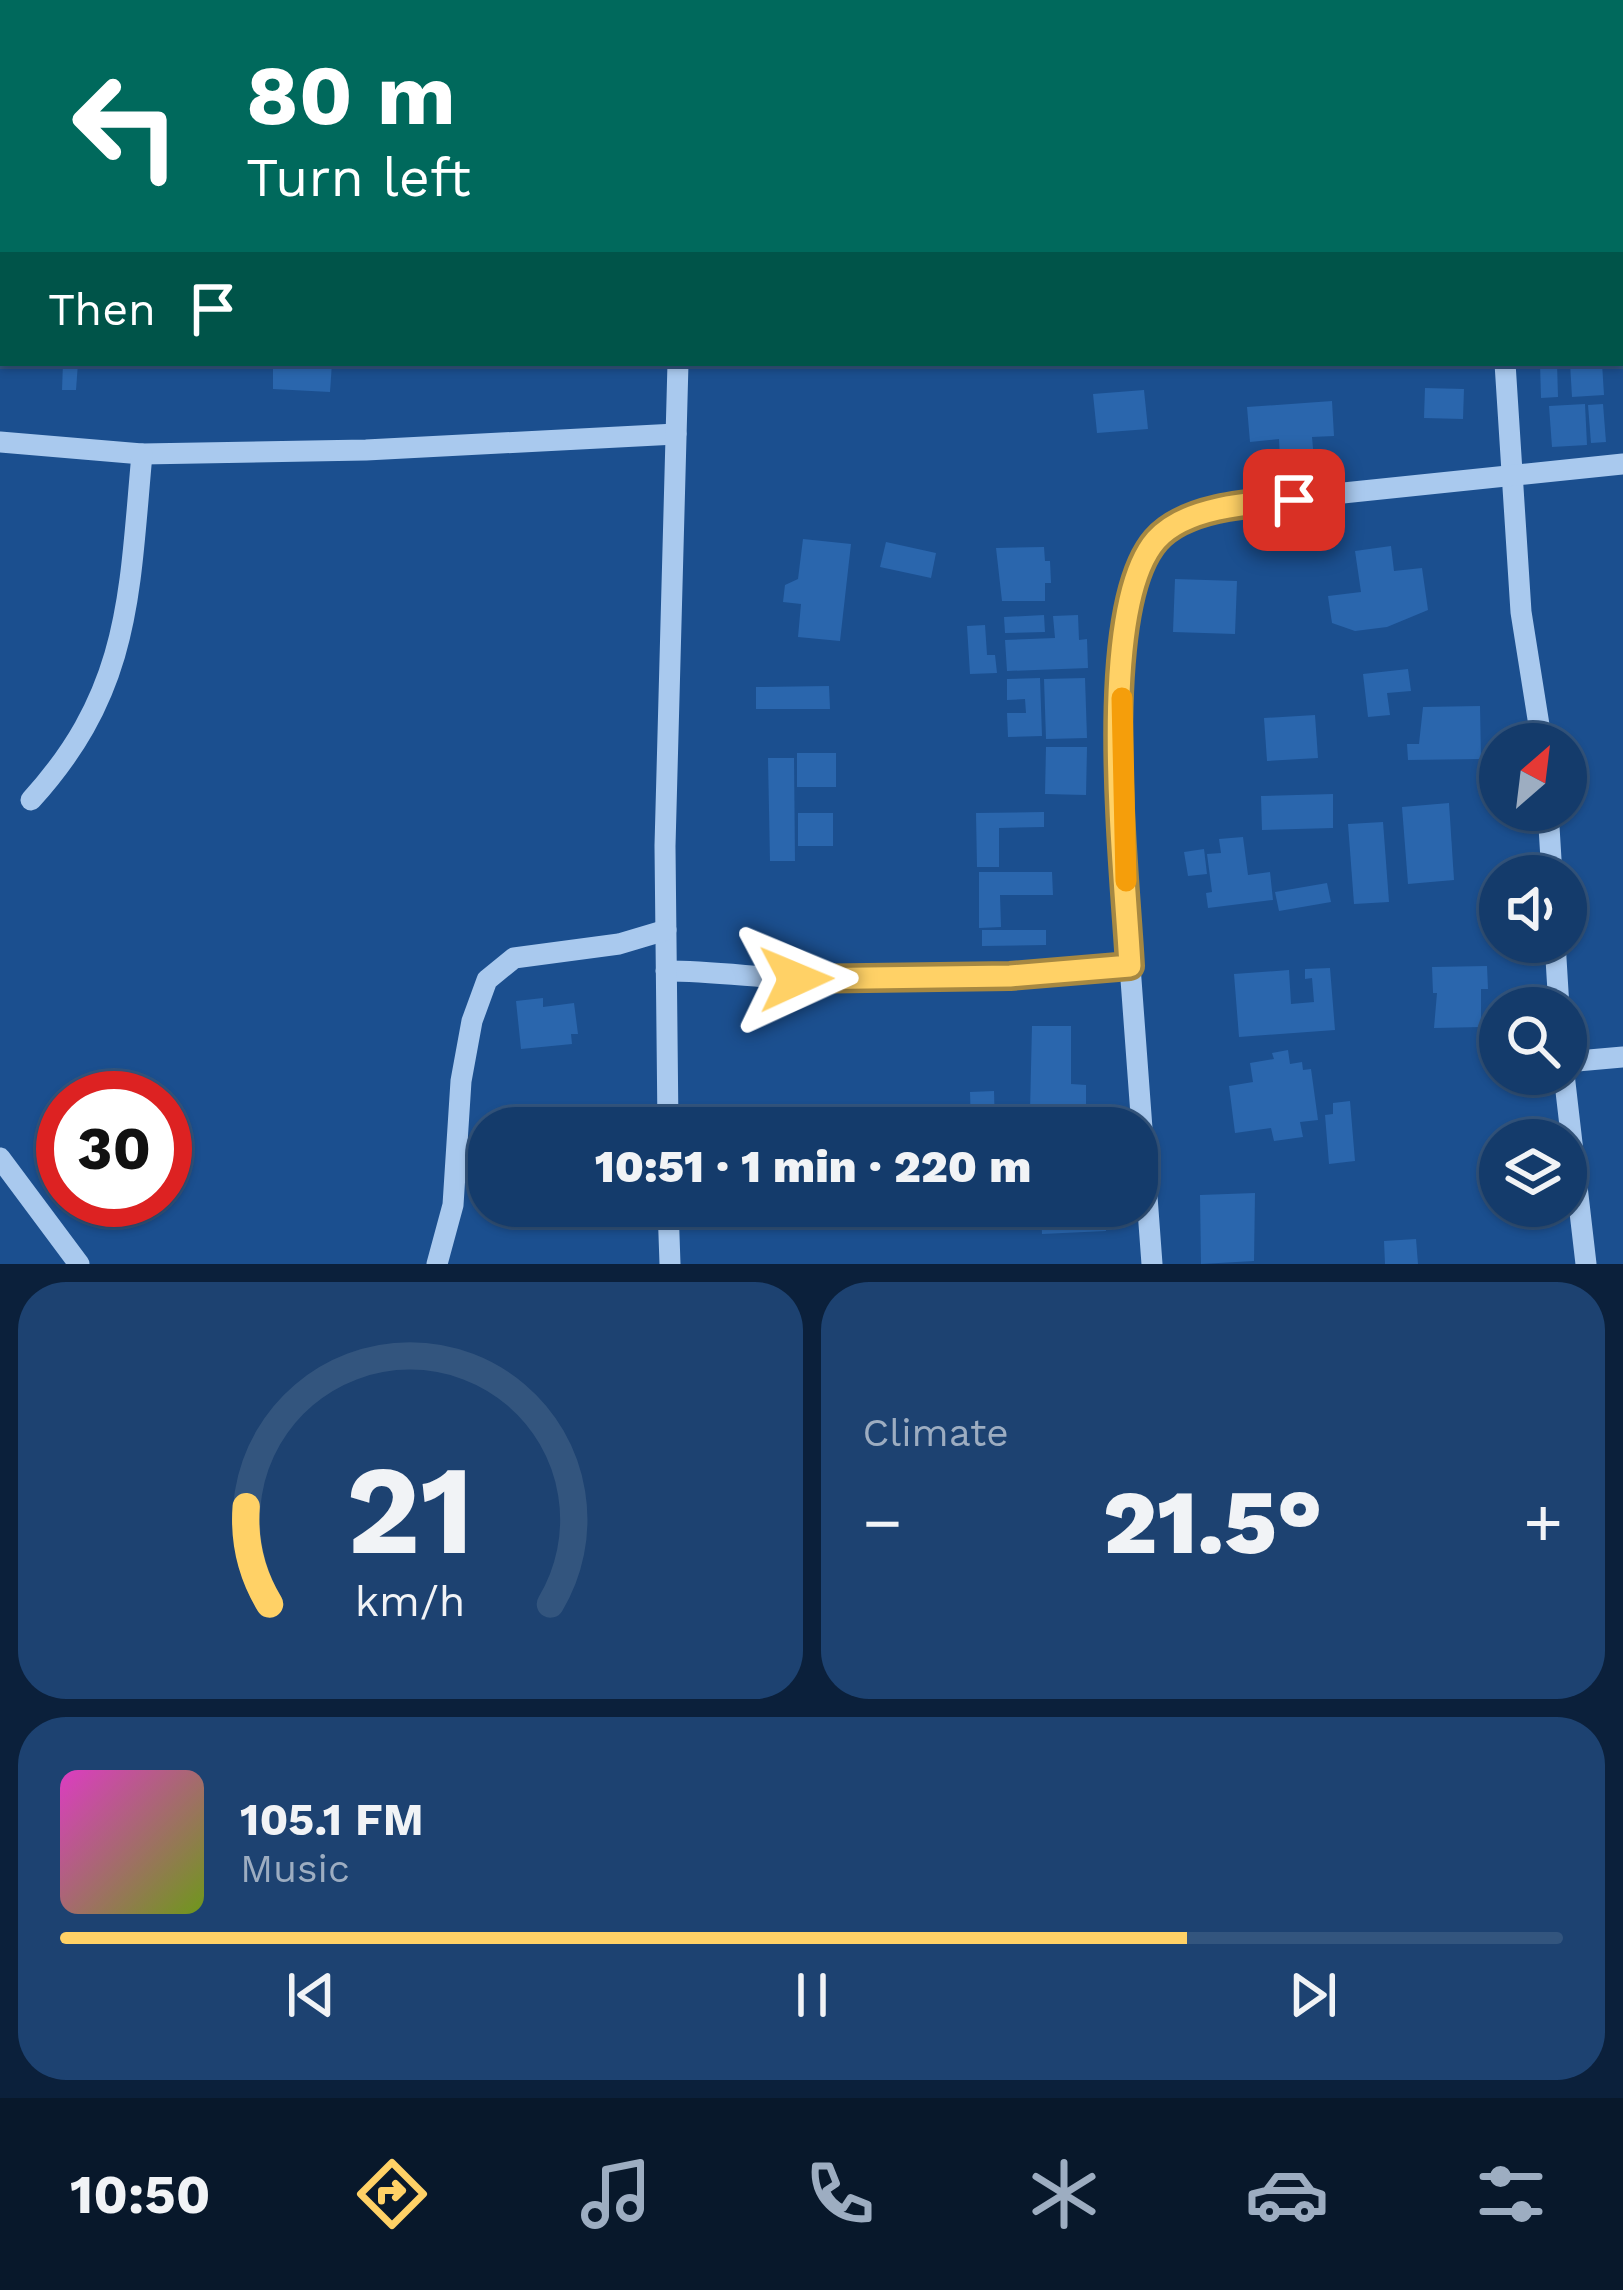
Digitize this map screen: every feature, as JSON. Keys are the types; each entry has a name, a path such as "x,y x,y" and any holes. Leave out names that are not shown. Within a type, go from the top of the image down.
{"street":[{"path":"668,1107 666,930 677,366"},
{"path":"1505,366 1521,612 1539,723"},
{"path":"0,442 142,454 366,450 676,434"},
{"path":"31,800 68,760 122,643 142,454"},
{"path":"1152,1264 1120,748 1124,617 1138,566 1158,537 1183,521 1247,503 1623,464"},
{"path":"437,1264 453,1205 461,1081 472,1021 487,980 514,958 598,948 666,930"},
{"path":"666,971 883,978 1010,976 1130,966"},
{"path":"1587,1060 1623,1057"},
{"path":"1566,1095 1586,1264"},
{"path":"0,1158 79,1264"},
{"path":"669,1227 670,1264"}],"building":[{"path":"63,366 78,366 76,390 62,390"},
{"path":"273,366 332,366 330,392 273,389"},
{"path":"1540,366 1557,366 1558,397 1541,398"},
{"path":"1570,366 1602,366 1604,395 1572,397"},
{"path":"1425,388 1464,389 1463,419 1424,418"},
{"path":"1144,390 1148,429 1097,433 1093,394"},
{"path":"1332,401 1334,436 1312,437 1314,459 1280,462 1279,439 1250,442 1247,407"},
{"path":"1585,404 1587,445 1552,447 1549,406"},
{"path":"1603,404 1606,442 1591,443 1588,405"},
{"path":"803,539 851,544 840,641 798,637 801,604 783,602 785,585 798,579"},
{"path":"886,542 936,553 931,578 880,567"},
{"path":"1391,546 1394,571 1422,568 1428,610 1387,627 1355,631 1332,623 1328,596 1361,592 1355,551"},
{"path":"1044,547 1051,583 1045,583 1045,601 1002,601 996,548"},
{"path":"1175,579 1237,581 1235,634 1173,632"},
{"path":"1044,615 1045,632 1005,633 1004,617"},
{"path":"1078,615 1079,640 1087,639 1088,668 1007,671 1005,640 1055,638 1053,616"},
{"path":"985,625 987,655 995,655 997,673 970,674 967,626"},
{"path":"1408,669 1411,691 1387,693 1390,715 1368,717 1363,674"},
{"path":"1040,678 1042,736 1008,737 1007,713 1026,713 1025,699 1007,700 1007,679"},
{"path":"1085,678 1087,738 1046,739 1044,679"},
{"path":"829,686 830,709 756,709 756,687"},
{"path":"1480,706 1479,759 1408,760 1407,744 1419,744 1423,707"},
{"path":"1315,715 1318,758 1267,761 1264,718"},
{"path":"1046,747 1087,747 1086,795 1045,794"},
{"path":"797,753 836,753 836,787 797,787"},
{"path":"768,758 794,758 795,861 770,861"},
{"path":"1333,794 1333,828 1262,830 1261,796"},
{"path":"1449,803 1454,880 1408,884 1402,807"},
{"path":"1044,812 1044,827 999,828 999,867 977,867 976,813"},
{"path":"798,813 833,813 833,846 798,846"},
{"path":"1383,822 1389,902 1354,904 1348,824"},
{"path":"1243,837 1248,875 1270,872 1273,900 1208,908 1206,893 1212,892 1207,854 1221,853 1219,839"},
{"path":"1204,849 1207,874 1188,876 1184,852"},
{"path":"979,872 1052,872 1053,895 1000,895 1001,927 979,928"},
{"path":"1327,883 1331,902 1279,911 1275,892"},
{"path":"982,930 1046,930 1046,945 982,946"},
{"path":"1487,966 1488,987 1479,987 1479,1027 1434,1028 1437,993 1433,993 1432,967"},
{"path":"1330,968 1335,1030 1239,1037 1234,974 1289,970 1291,1004 1314,1002 1312,978 1305,979 1305,969"},
{"path":"543,998 543,1007 574,1003 578,1034 571,1034 572,1044 521,1049 516,1001"},
{"path":"1032,1026 1071,1026 1071,1084 1086,1085 1086,1107 1030,1107"},
{"path":"1288,1050 1290,1064 1302,1062 1303,1070 1311,1069 1318,1120 1300,1122 1303,1137 1274,1141 1271,1128 1235,1133 1229,1086 1253,1082 1250,1063 1274,1059 1272,1053"},
{"path":"994,1091 994,1107 970,1107 970,1092"},
{"path":"1350,1101 1355,1161 1329,1164 1325,1115 1333,1114 1333,1103"},
{"path":"1255,1193 1254,1261 1201,1264 1200,1195"},
{"path":"1042,1227 1106,1227 1106,1231 1042,1234"},
{"path":"1416,1239 1418,1264 1385,1264 1384,1241"}],"slow traffic":[{"path":"1122,698 1126,881"}],"route":[{"path":"796,979 1010,976 1130,966 1120,748 1124,617 1138,566 1158,537 1183,521 1247,503 1294,500"}]}
